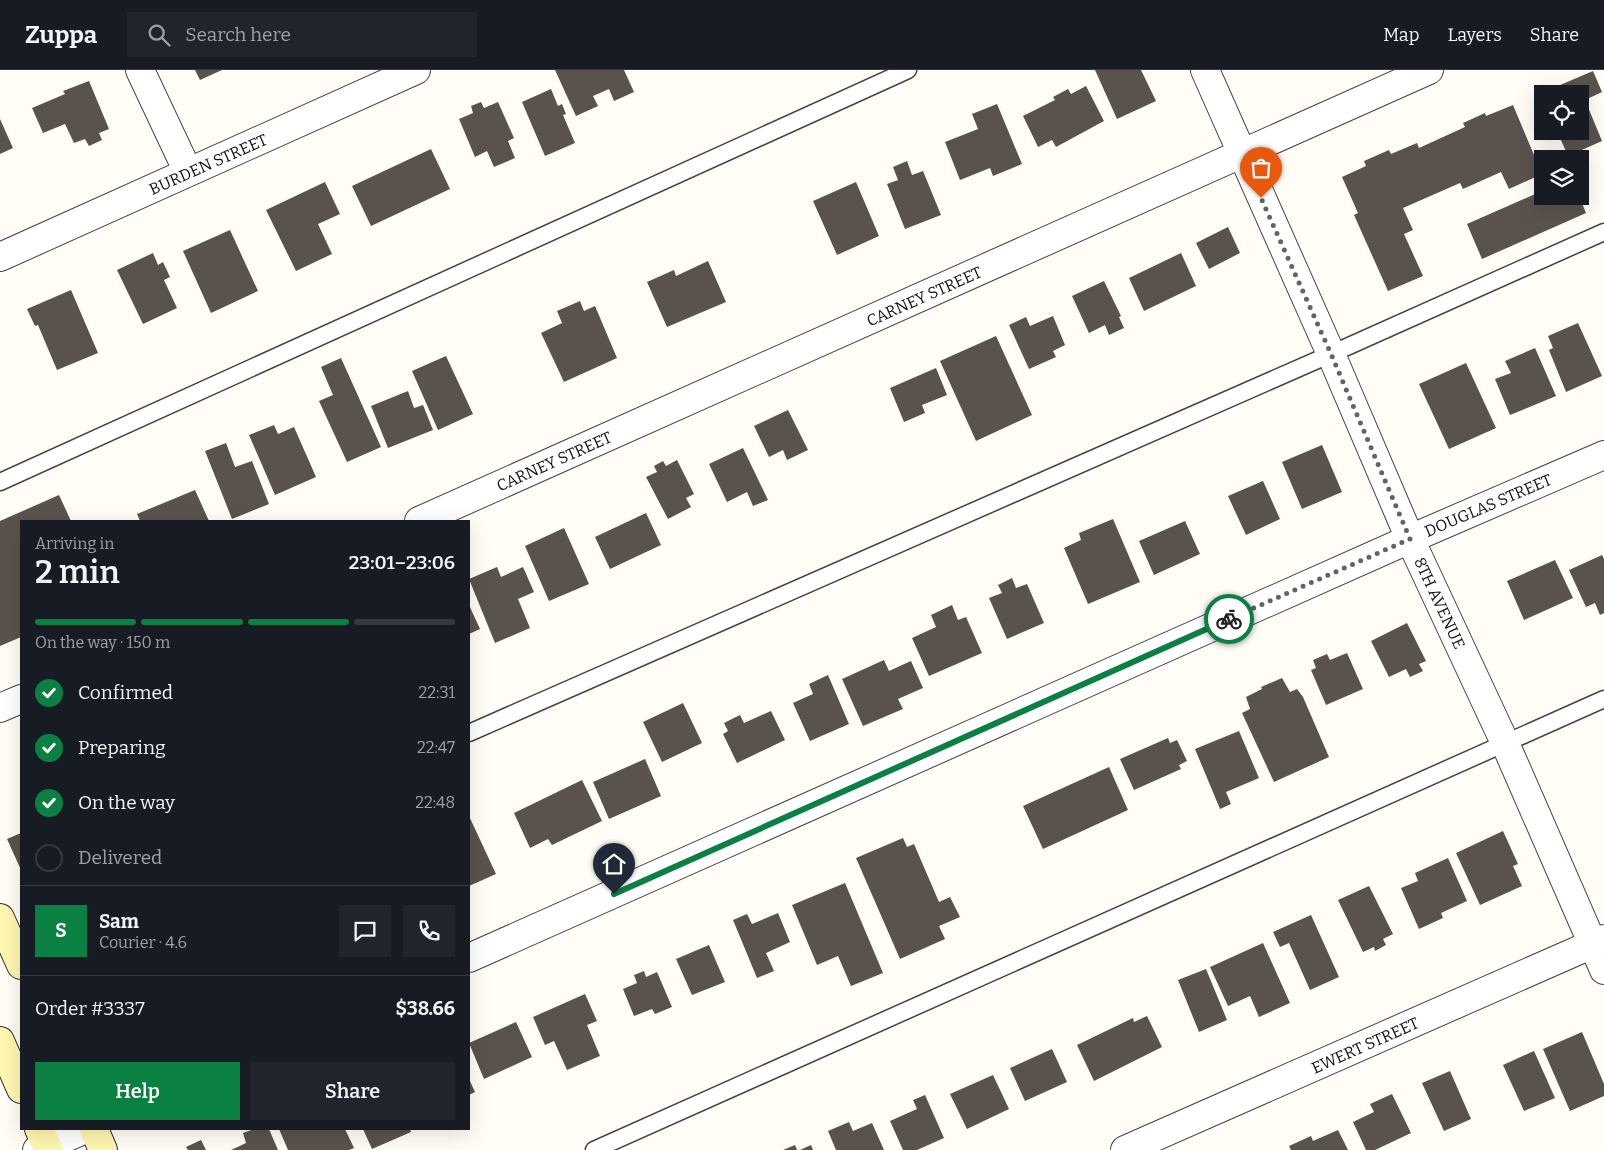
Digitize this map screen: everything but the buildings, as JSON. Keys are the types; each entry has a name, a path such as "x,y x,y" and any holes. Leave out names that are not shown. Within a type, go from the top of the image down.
{"main road":[{"path":"10,928 20,962"},
{"path":"0,1041 20,1087"},
{"path":"94,1130 104,1150"}],"street":[{"path":"140,70 188,172"},
{"name":"BURDEN STREET","path":"0,257 416,70"},
{"name":"8TH AVENUE","path":"1205,70 1331,354 1410,539 1598,942 1604,970"},
{"name":"CARNEY STREET","path":"421,520 1429,70"},
{"name":"DOUGLAS STREET","path":"470,958 1410,539 1604,455"},
{"path":"0,708 20,698"},
{"name":"EWERT STREET","path":"1125,1150 1598,942"},
{"path":"43,1144 83,1130"}],"lane":[{"path":"0,482 908,70"},
{"path":"470,734 1604,232"},
{"path":"594,1150 1604,699"}],"way so far":[{"path":"1229,619 1410,539 1331,354 1261,198"}],"route":[{"path":"614,894 1229,619"}]}
